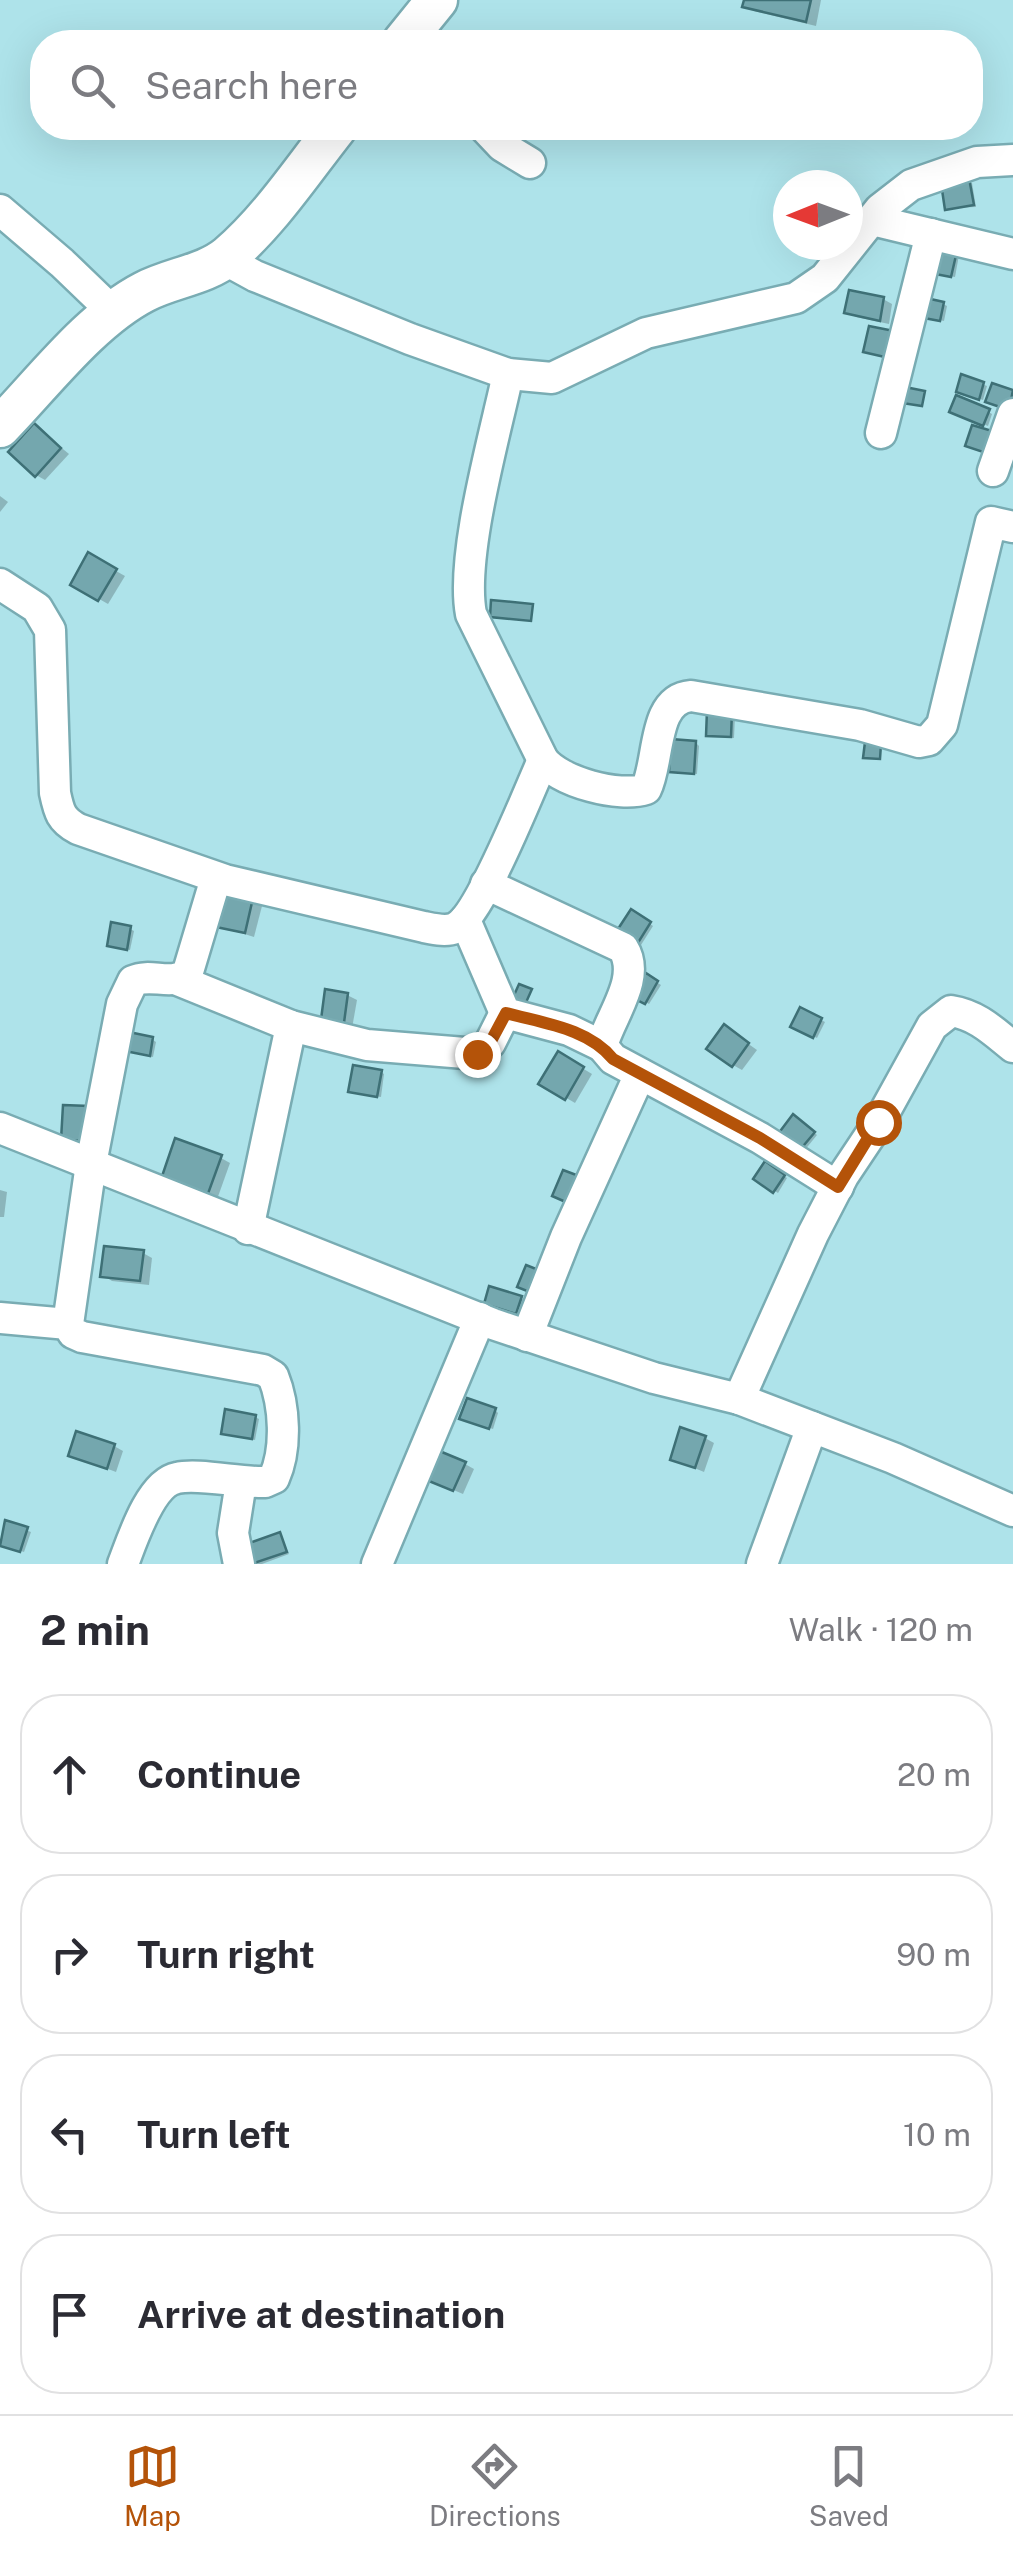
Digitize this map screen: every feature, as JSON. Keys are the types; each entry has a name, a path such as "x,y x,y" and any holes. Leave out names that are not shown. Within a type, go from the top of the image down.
{"street":[{"path":"413,30 437,0"},
{"path":"0,427 79,343 114,314 144,292 224,259 260,226 327,140"},
{"path":"496,140 530,162"},
{"path":"224,259 255,276 410,339 508,374 552,378 646,334 796,298 826,278 872,220 911,185 963,166 1013,160"},
{"path":"0,210 114,314"},
{"path":"872,220 1013,254"},
{"path":"881,433 931,234"},
{"path":"508,374 480,506 468,598 471,614 543,760 562,778 616,791 646,789 670,704 679,697 860,725 918,742 930,740 942,725 992,522 1013,527"},
{"path":"993,471 1013,414"},
{"path":"0,584 37,608 50,630 56,793 64,822 216,878 424,927 453,929 466,920 486,884 543,760"},
{"path":"178,980 187,975 192,963 216,878"},
{"path":"486,884 623,948 628,956 629,976 602,1046"},
{"path":"466,920 506,1013"},
{"path":"124,1564 141,1520 164,1483 178,1477 241,1482 274,1478 279,1467 282,1408 273,1376 263,1370 82,1337 73,1333 68,1324 91,1164 128,988 141,978 178,980 291,1026 383,1048 467,1056 484,1050 506,1013"},
{"path":"740,1399 838,1187 932,1026 951,1010 964,1013 1013,1047"},
{"path":"506,1013 569,1030 602,1046 613,1059 760,1138 838,1187"},
{"path":"248,1228 291,1026"},
{"path":"527,1336 566,1238 640,1074"},
{"path":"0,1128 527,1336 654,1378 740,1399 812,1426 1013,1511"},
{"path":"0,1318 68,1324"},
{"path":"377,1564 480,1318"},
{"path":"762,1564 812,1426"},
{"path":"239,1564 233,1533 241,1482"}],"building":[{"path":"744,0 811,0 806,22 742,7"},
{"path":"969,178 974,205 945,210 941,183"},
{"path":"935,246 957,251 951,277 930,273"},
{"path":"849,290 884,297 880,321 844,313"},
{"path":"917,296 944,302 940,321 913,316"},
{"path":"869,326 894,331 889,358 863,352"},
{"path":"961,374 984,382 979,400 956,392"},
{"path":"992,383 1013,390 1009,410 985,402"},
{"path":"905,387 925,391 922,406 902,403"},
{"path":"956,395 990,409 983,426 949,412"},
{"path":"34,423 61,448 35,477 8,452"},
{"path":"972,425 999,433 992,455 965,446"},
{"path":"88,552 117,569 98,601 70,585"},
{"path":"491,600 533,604 531,621 490,617"},
{"path":"707,710 732,711 731,737 706,736"},
{"path":"671,739 696,741 694,774 669,772"},
{"path":"865,742 881,744 880,759 863,758"},
{"path":"224,892 253,898 245,933 216,927"},
{"path":"631,909 651,922 636,946 616,932"},
{"path":"111,922 131,926 127,950 107,946"},
{"path":"646,973 658,981 645,1004 631,997"},
{"path":"519,984 532,989 524,1007 511,1002"},
{"path":"325,989 348,993 343,1030 320,1027"},
{"path":"800,1007 822,1018 813,1038 790,1027"},
{"path":"724,1024 749,1043 732,1067 706,1049"},
{"path":"124,1031 153,1037 150,1056 120,1050"},
{"path":"558,1051 584,1067 565,1100 538,1084"},
{"path":"353,1065 382,1070 377,1097 348,1092"},
{"path":"63,1105 89,1106 88,1141 61,1140"},
{"path":"793,1114 815,1132 799,1151 778,1134"},
{"path":"175,1138 222,1155 205,1202 159,1185"},
{"path":"765,1161 785,1175 773,1193 753,1179"},
{"path":"563,1170 579,1176 568,1203 552,1196"},
{"path":"104,1246 144,1250 140,1281 100,1277"},
{"path":"526,1265 541,1271 532,1293 517,1287"},
{"path":"489,1286 522,1296 516,1314 484,1304"},
{"path":"467,1398 496,1408 489,1429 459,1419"},
{"path":"225,1409 256,1415 252,1439 221,1434"},
{"path":"680,1427 706,1436 695,1468 670,1460"},
{"path":"76,1431 115,1444 107,1469 68,1456"},
{"path":"437,1450 466,1462 453,1491 424,1479"},
{"path":"5,1520 28,1527 20,1552 0,1546"},
{"path":"280,1532 287,1552 251,1564 244,1545"}],"route":[{"path":"477,1054 490,1043 506,1013 569,1030 602,1046 613,1059 760,1138 838,1187 878,1122"}]}
